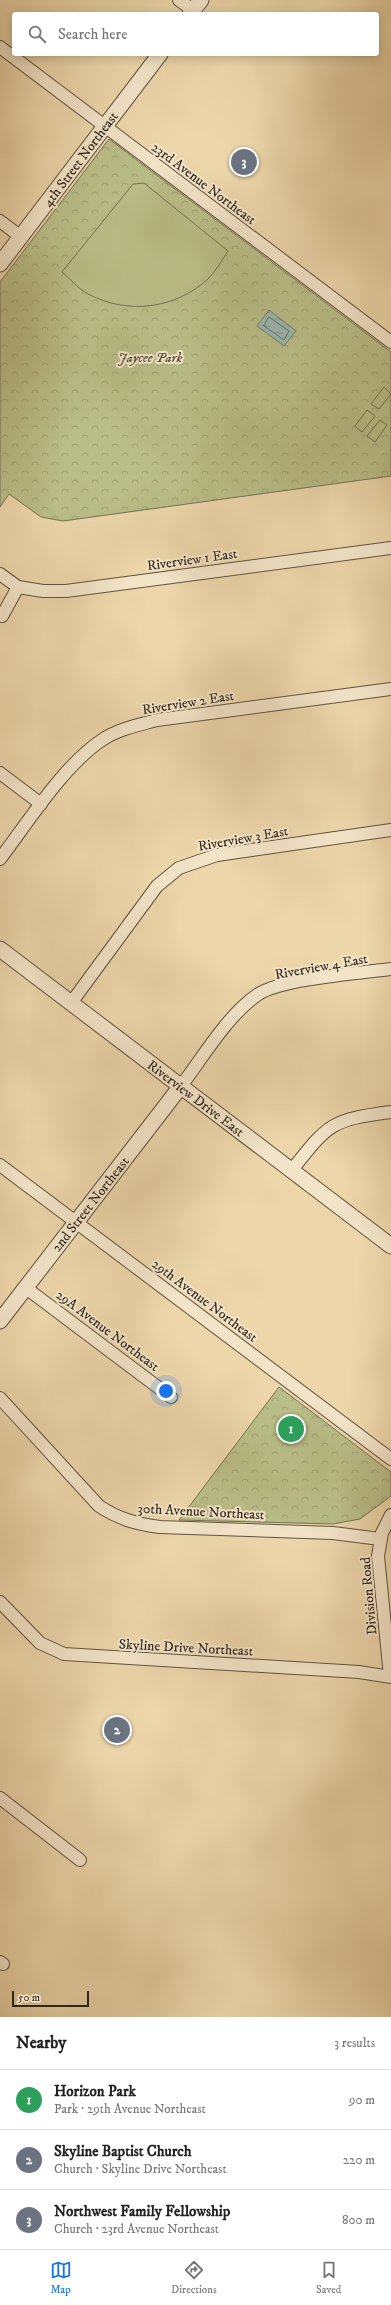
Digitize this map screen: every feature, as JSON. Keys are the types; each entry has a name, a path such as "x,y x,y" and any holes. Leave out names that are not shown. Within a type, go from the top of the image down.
{"street":[{"path":"179,0 194,8"},
{"name":"23rd Avenue Northeast","path":"0,47 391,342"},
{"name":"4th Street Northeast","path":"0,264 158,56"},
{"path":"0,221 21,237"},
{"name":"Riverview 1 East","path":"0,574 18,587 43,591 66,591 391,548"},
{"path":"2,616 18,587"},
{"name":"Riverview 2 East","path":"0,859 41,804 76,761 103,739 123,730 157,720 391,689"},
{"path":"0,773 41,804"},
{"name":"Riverview 3 East","path":"71,1003 157,886 179,868 217,855 391,830"},
{"name":"Riverview Drive East","path":"0,950 391,1246"},
{"name":"Riverview 4 East","path":"180,1086 236,1015 258,995 288,984 391,969"},
{"name":"2nd Street Northeast","path":"0,1321 180,1086"},
{"path":"292,1170 320,1135 334,1124 354,1117 391,1112"},
{"name":"29th Avenue Northeast","path":"0,1166 391,1459"},
{"name":"29A Avenue Northeast","path":"26,1288 171,1397"},
{"name":"30th Avenue Northeast","path":"0,1398 99,1506 116,1518 138,1524 160,1527 333,1533 380,1539"},
{"name":"Division Road","path":"390,1676 378,1556 382,1532 391,1516"},
{"name":"Skyline Drive Northeast","path":"0,1602 40,1643 64,1654 390,1676"},
{"path":"0,1798 80,1860"}],"green space":[{"name":"Jaycee Park","path":"109,139 391,352 391,476 63,521 41,517 9,494 0,507 0,282"},
{"path":"144,183 228,251 208,279 181,297 151,306 119,305 103,301 85,292 62,272 133,184"},
{"path":"384,387 391,394 379,409 371,404"},
{"path":"367,410 375,416 362,432 355,426"},
{"path":"380,420 387,425 375,442 367,436"},
{"path":"279,1387 391,1472 391,1496 360,1519 333,1524 179,1520"}],"water":[{"path":"269,310 296,331 284,346 257,326"}],"place":[{"name":"Northwest Family Fellowship","path":"244,162"},
{"name":"Horizon Park","path":"291,1429"},
{"name":"Skyline Baptist Church","path":"117,1730"}]}
